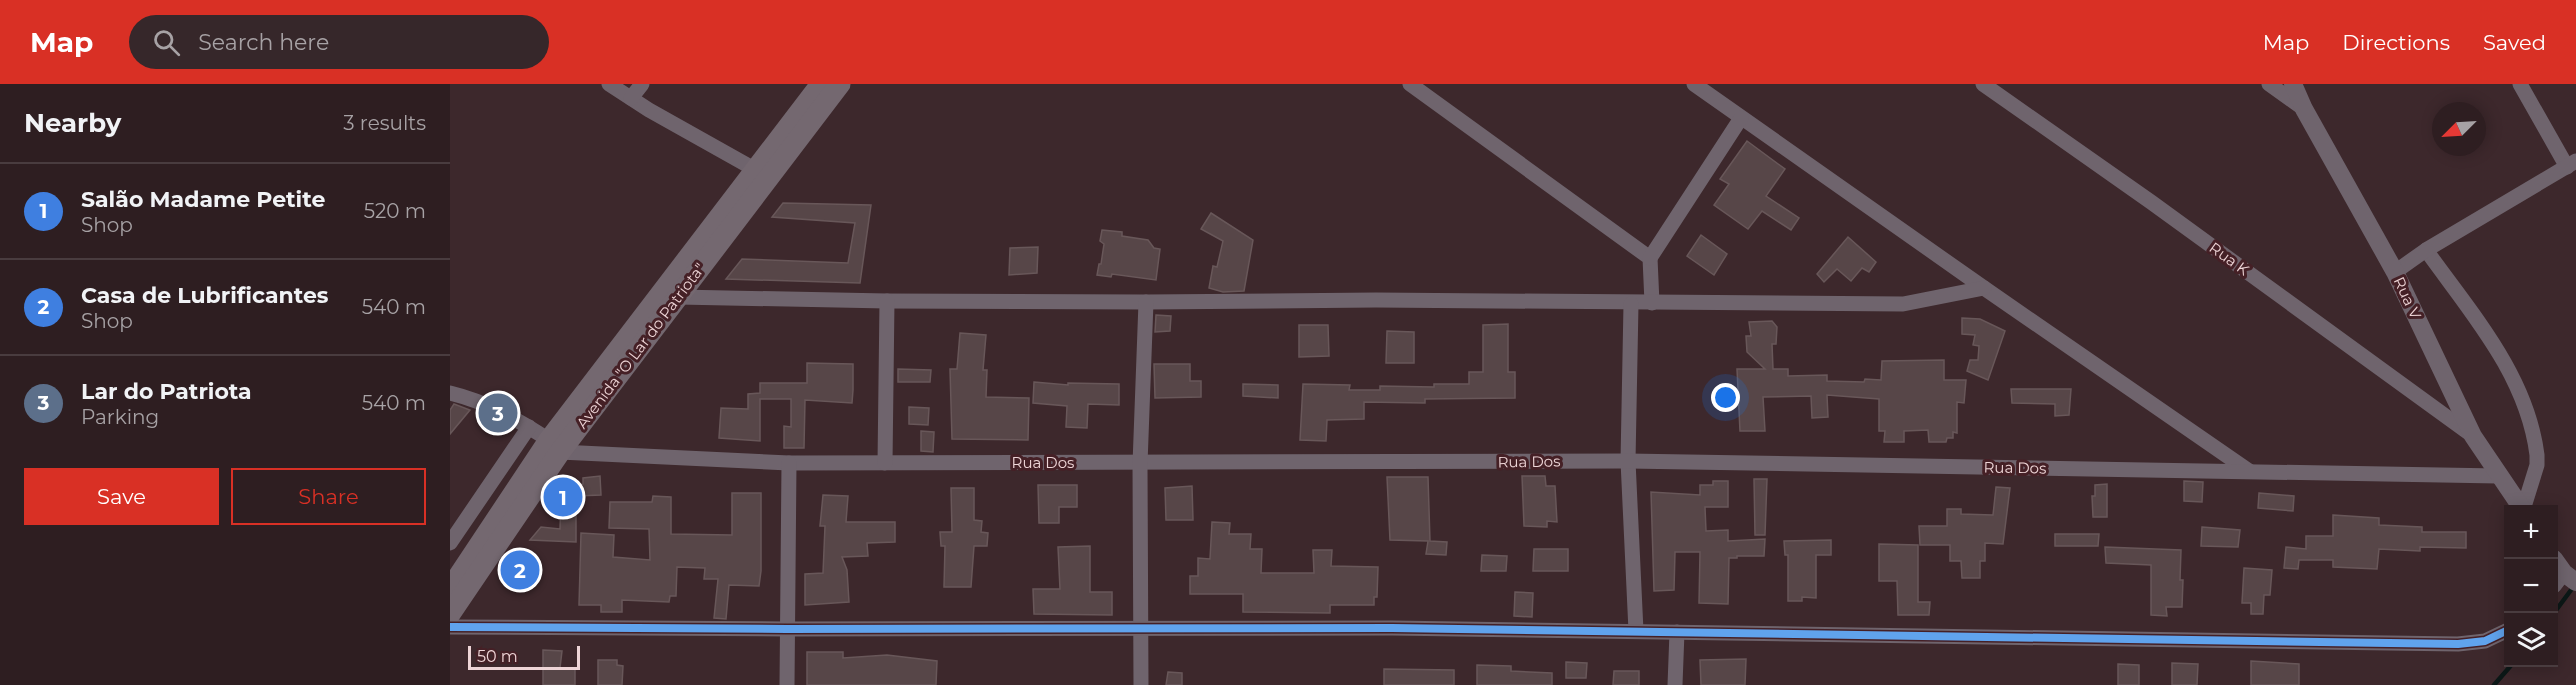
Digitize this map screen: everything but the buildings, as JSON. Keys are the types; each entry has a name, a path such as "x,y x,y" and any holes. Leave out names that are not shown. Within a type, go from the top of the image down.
{"main road":[{"name":"Avenida \"O Lar do Patriota\"","path":"450,589 821,84"},
{"name":"Avenida \"O Lar do Patriota\"","path":"450,614 554,446 678,297 840,84"}],"street":[{"path":"609,84 756,170"},
{"path":"631,98 642,84"},
{"path":"1410,84 1650,258"},
{"path":"1694,84 2249,471"},
{"name":"Rua K","path":"1983,84 2161,209 2473,436"},
{"path":"2269,84 2304,109"},
{"name":"Rua V","path":"2293,84 2304,109 2395,272 2473,436 2519,505"},
{"path":"2395,272 2426,250 2572,164 2520,84"},
{"path":"1652,303 1650,258 1741,118"},
{"path":"2426,250 2506,362 2516,384 2537,455 2537,465 2525,505"},
{"path":"678,297 887,301 1376,300 1630,304 1903,304 1984,288"},
{"path":"885,463 887,301"},
{"path":"1141,685 1140,464 1146,302"},
{"path":"1630,304 1628,461 1636,631"},
{"path":"450,393 479,400 529,427 554,446"},
{"path":"450,543 529,427"},
{"name":"Rua Dos","path":"554,446 789,463 1140,464 1628,461 2498,476"},
{"path":"787,685 789,463"},
{"path":"2554,559 2565,580"},
{"path":"450,627 787,629 1392,627 2458,644 2485,641 2504,632"},
{"path":"1675,685 1677,632"}],"waterway":[{"path":"2558,608 2574,586"},
{"path":"2494,685 2510,667"}],"cycle path":[{"path":"450,627 1392,628 2458,644 2485,641 2504,632"}],"place":[{"name":"Lar do Patriota","path":"498,413"},
{"name":"Salão Madame Petite","path":"563,497"},
{"name":"Casa de Lubrificantes","path":"520,570"}]}
